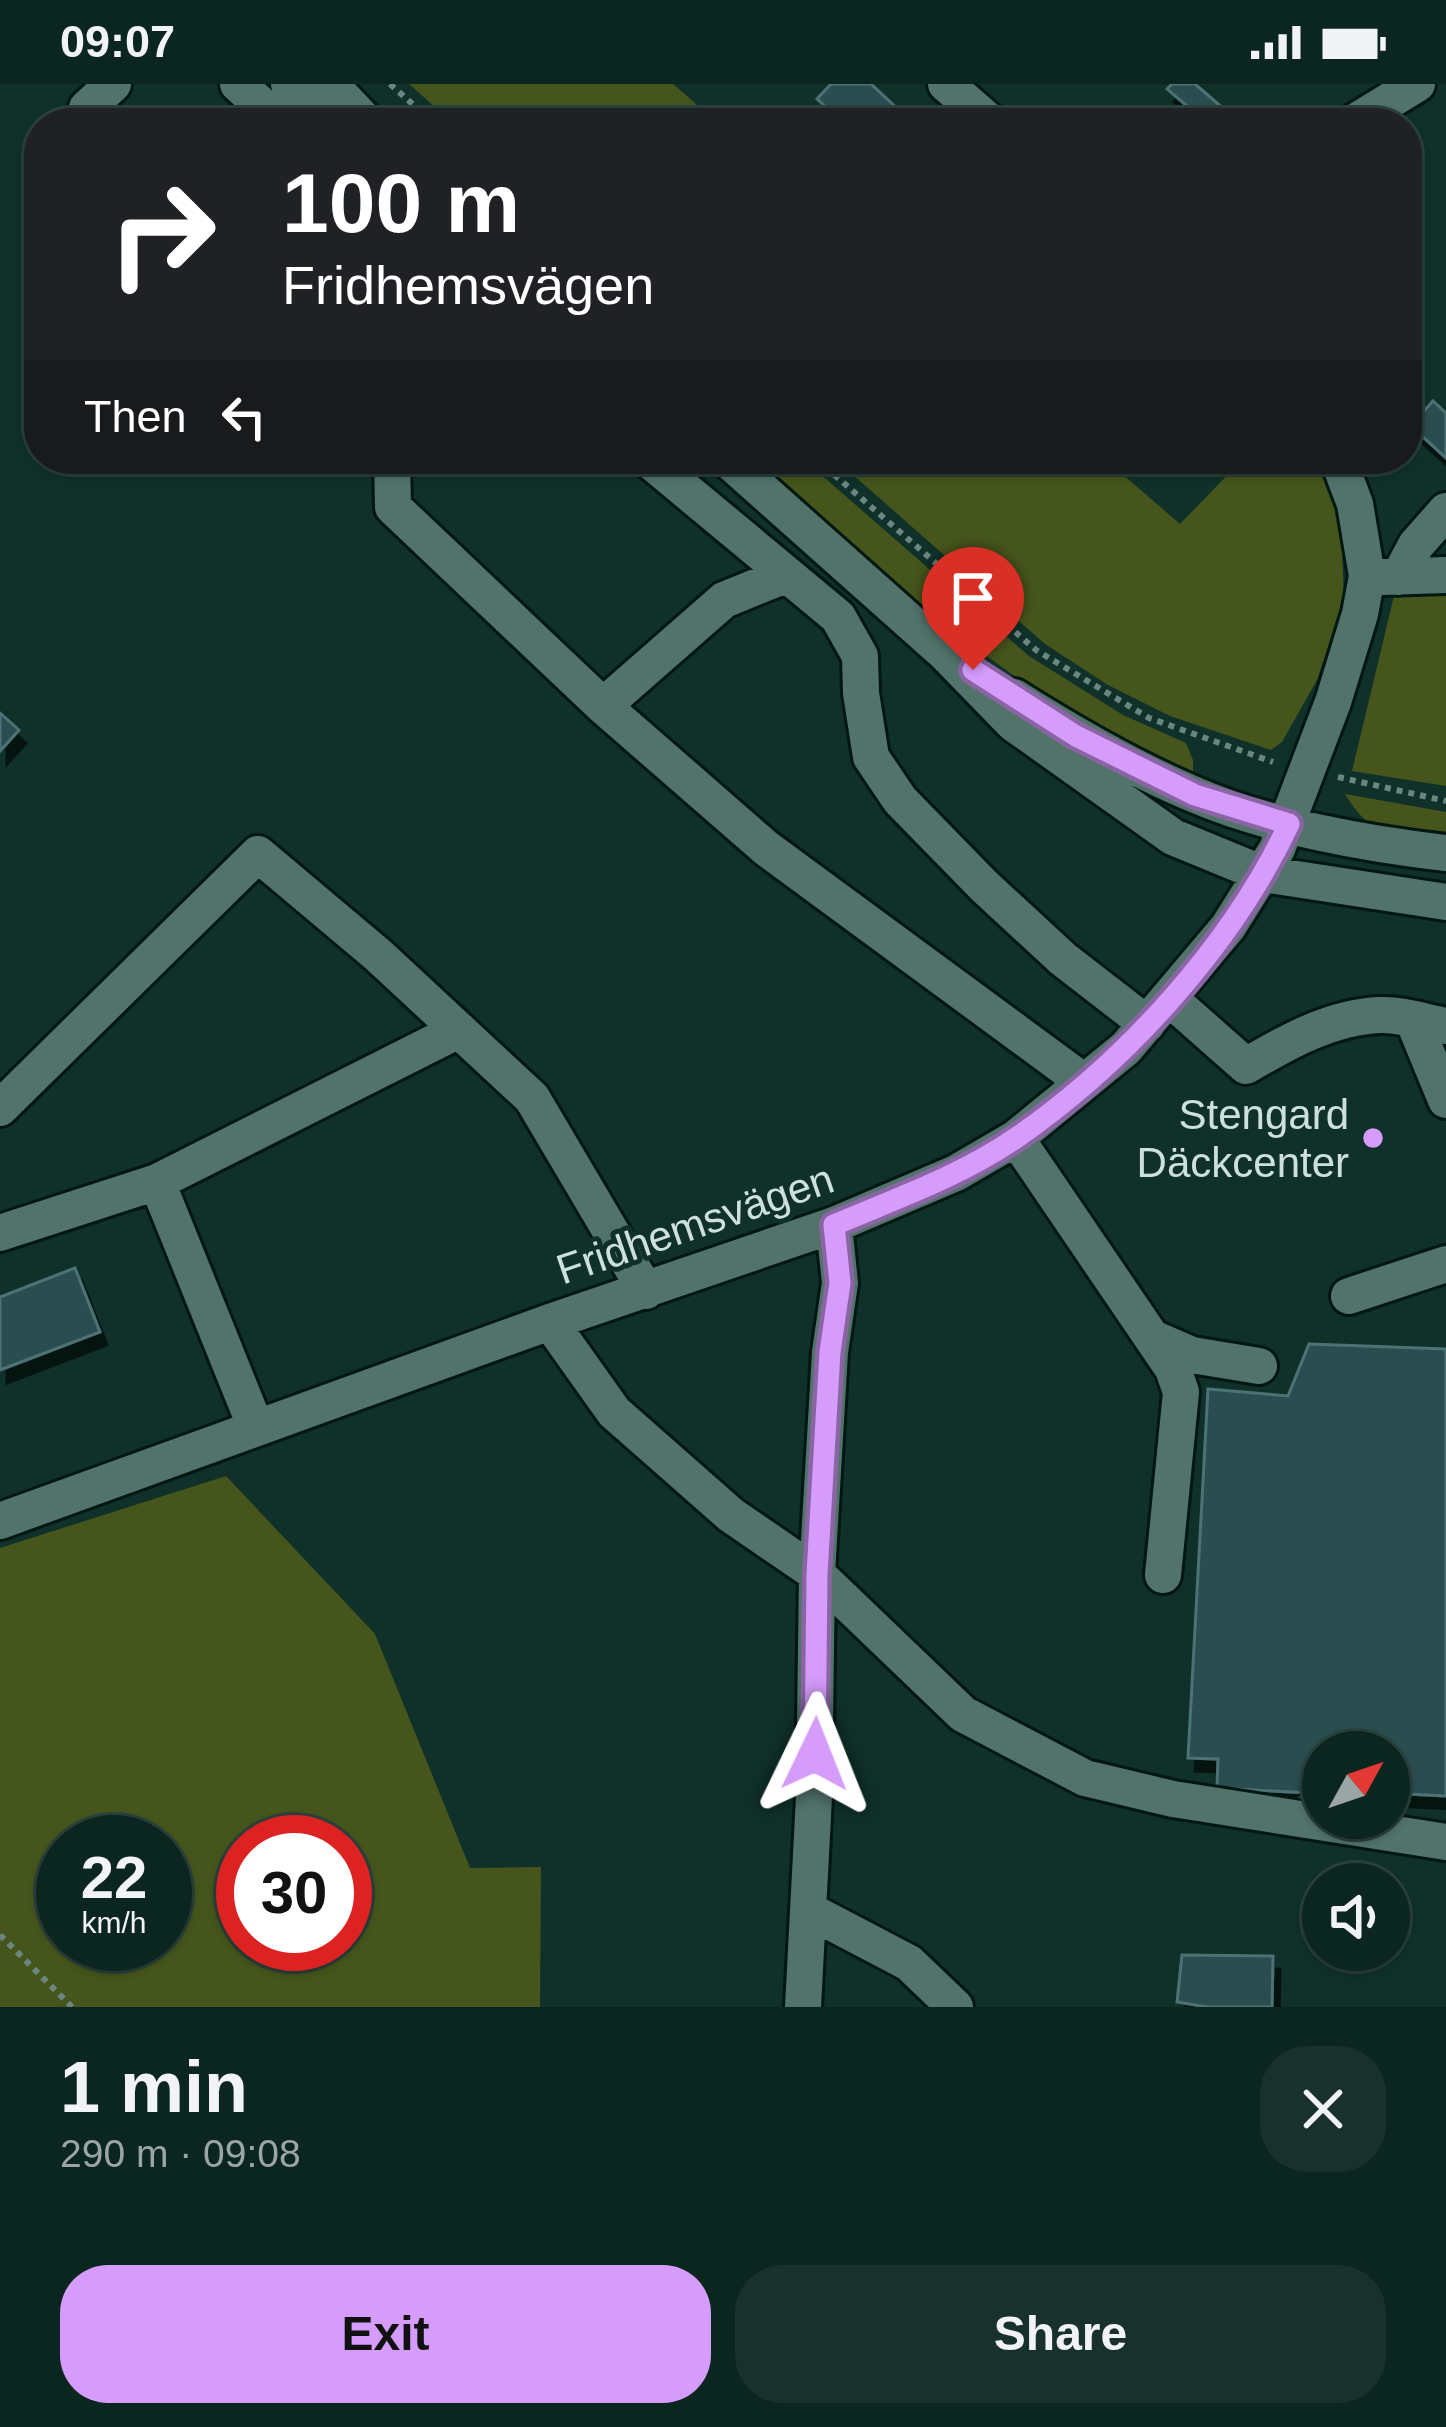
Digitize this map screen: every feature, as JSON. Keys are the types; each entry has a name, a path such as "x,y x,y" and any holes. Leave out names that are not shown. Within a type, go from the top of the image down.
{"street":[{"path":"87,108 113,84"},
{"path":"238,84 264,108"},
{"path":"289,84 317,108"},
{"path":"330,84 353,108"},
{"path":"946,84 974,108"},
{"path":"1378,108 1417,84"},
{"path":"392,474 393,507 603,706 766,848 1084,1082"},
{"path":"666,474 838,617 860,656 872,758 900,800 1047,944 1246,1066 1288,1041 1343,1020 1384,1014 1430,1023 1446,1100"},
{"path":"744,474 945,652 1013,723 1148,821 1217,858 1263,874 1446,902"},
{"path":"1344,474 1383,577"},
{"path":"1383,577 1446,511"},
{"path":"603,706 724,600 785,574"},
{"path":"1383,577 1446,575"},
{"name":"Fridhemsvägen","path":"0,1521 834,1225 956,1172 1016,1138 1126,1048 1228,927 1263,874 1289,824 1360,614 1383,577"},
{"path":"945,652 1076,736 1195,795 1289,824 1446,853"},
{"path":"0,1108 258,854 378,955 532,1098 646,1291"},
{"path":"0,1233 158,1182 458,1030"},
{"path":"1016,1138 1173,1369 1181,1393 1163,1575"},
{"path":"158,1182 256,1428"},
{"path":"803,2007 819,1627 817,1574 830,1352 840,1283 834,1225"},
{"path":"1348,1296 1446,1264"},
{"path":"550,1322 614,1412 731,1515 817,1574 963,1714 1085,1778 1173,1798 1446,1842"},
{"path":"1155,1339 1192,1355 1259,1366"},
{"path":"808,1910 909,1963 955,2007"}],"path":[{"path":"390,84 417,108"},
{"path":"833,474 1036,650 1149,718 1220,746"},
{"path":"0,1935 73,2007"}],"green space":[{"path":"409,84 673,84 701,108 436,108"},
{"path":"774,474 820,474 1029,656 1123,715 1186,743 1193,775 1053,701 911,596"},
{"path":"852,474 1122,474 1180,524 1228,474 1323,474 1341,518 1344,600 1317,680 1282,742 1271,750 1170,716 1108,685 1045,644"},
{"path":"1446,588 1446,786 1352,771 1394,596"},
{"path":"1345,794 1446,812 1446,841 1376,828"},
{"path":"226,1476 375,1634 470,1868 541,1867 540,2007 0,2007 0,1548"}],"building":[{"path":"831,84 871,84 897,108 827,108 817,99"},
{"path":"1172,84 1195,84 1223,108 1189,108 1167,89"},
{"path":"1433,401 1446,413 1446,458 1422,436 1422,414"},
{"path":"0,713 19,730 0,751"},
{"path":"75,1268 100,1332 0,1370 0,1297"},
{"path":"1309,1344 1446,1349 1446,1796 1410,1794 1410,1731 1302,1731 1302,1793 1217,1788 1218,1759 1188,1758 1208,1389 1288,1396"},
{"path":"1182,1955 1273,1956 1272,2007 1177,2002"}],"place":[{"name":"Stengard Däckcenter","path":"1373,1138"}],"route":[{"path":"815,1754 817,1574 830,1352 840,1283 834,1225 956,1172 1016,1138 1126,1048 1228,927 1289,824 1195,795 1076,736 973,670"}]}
